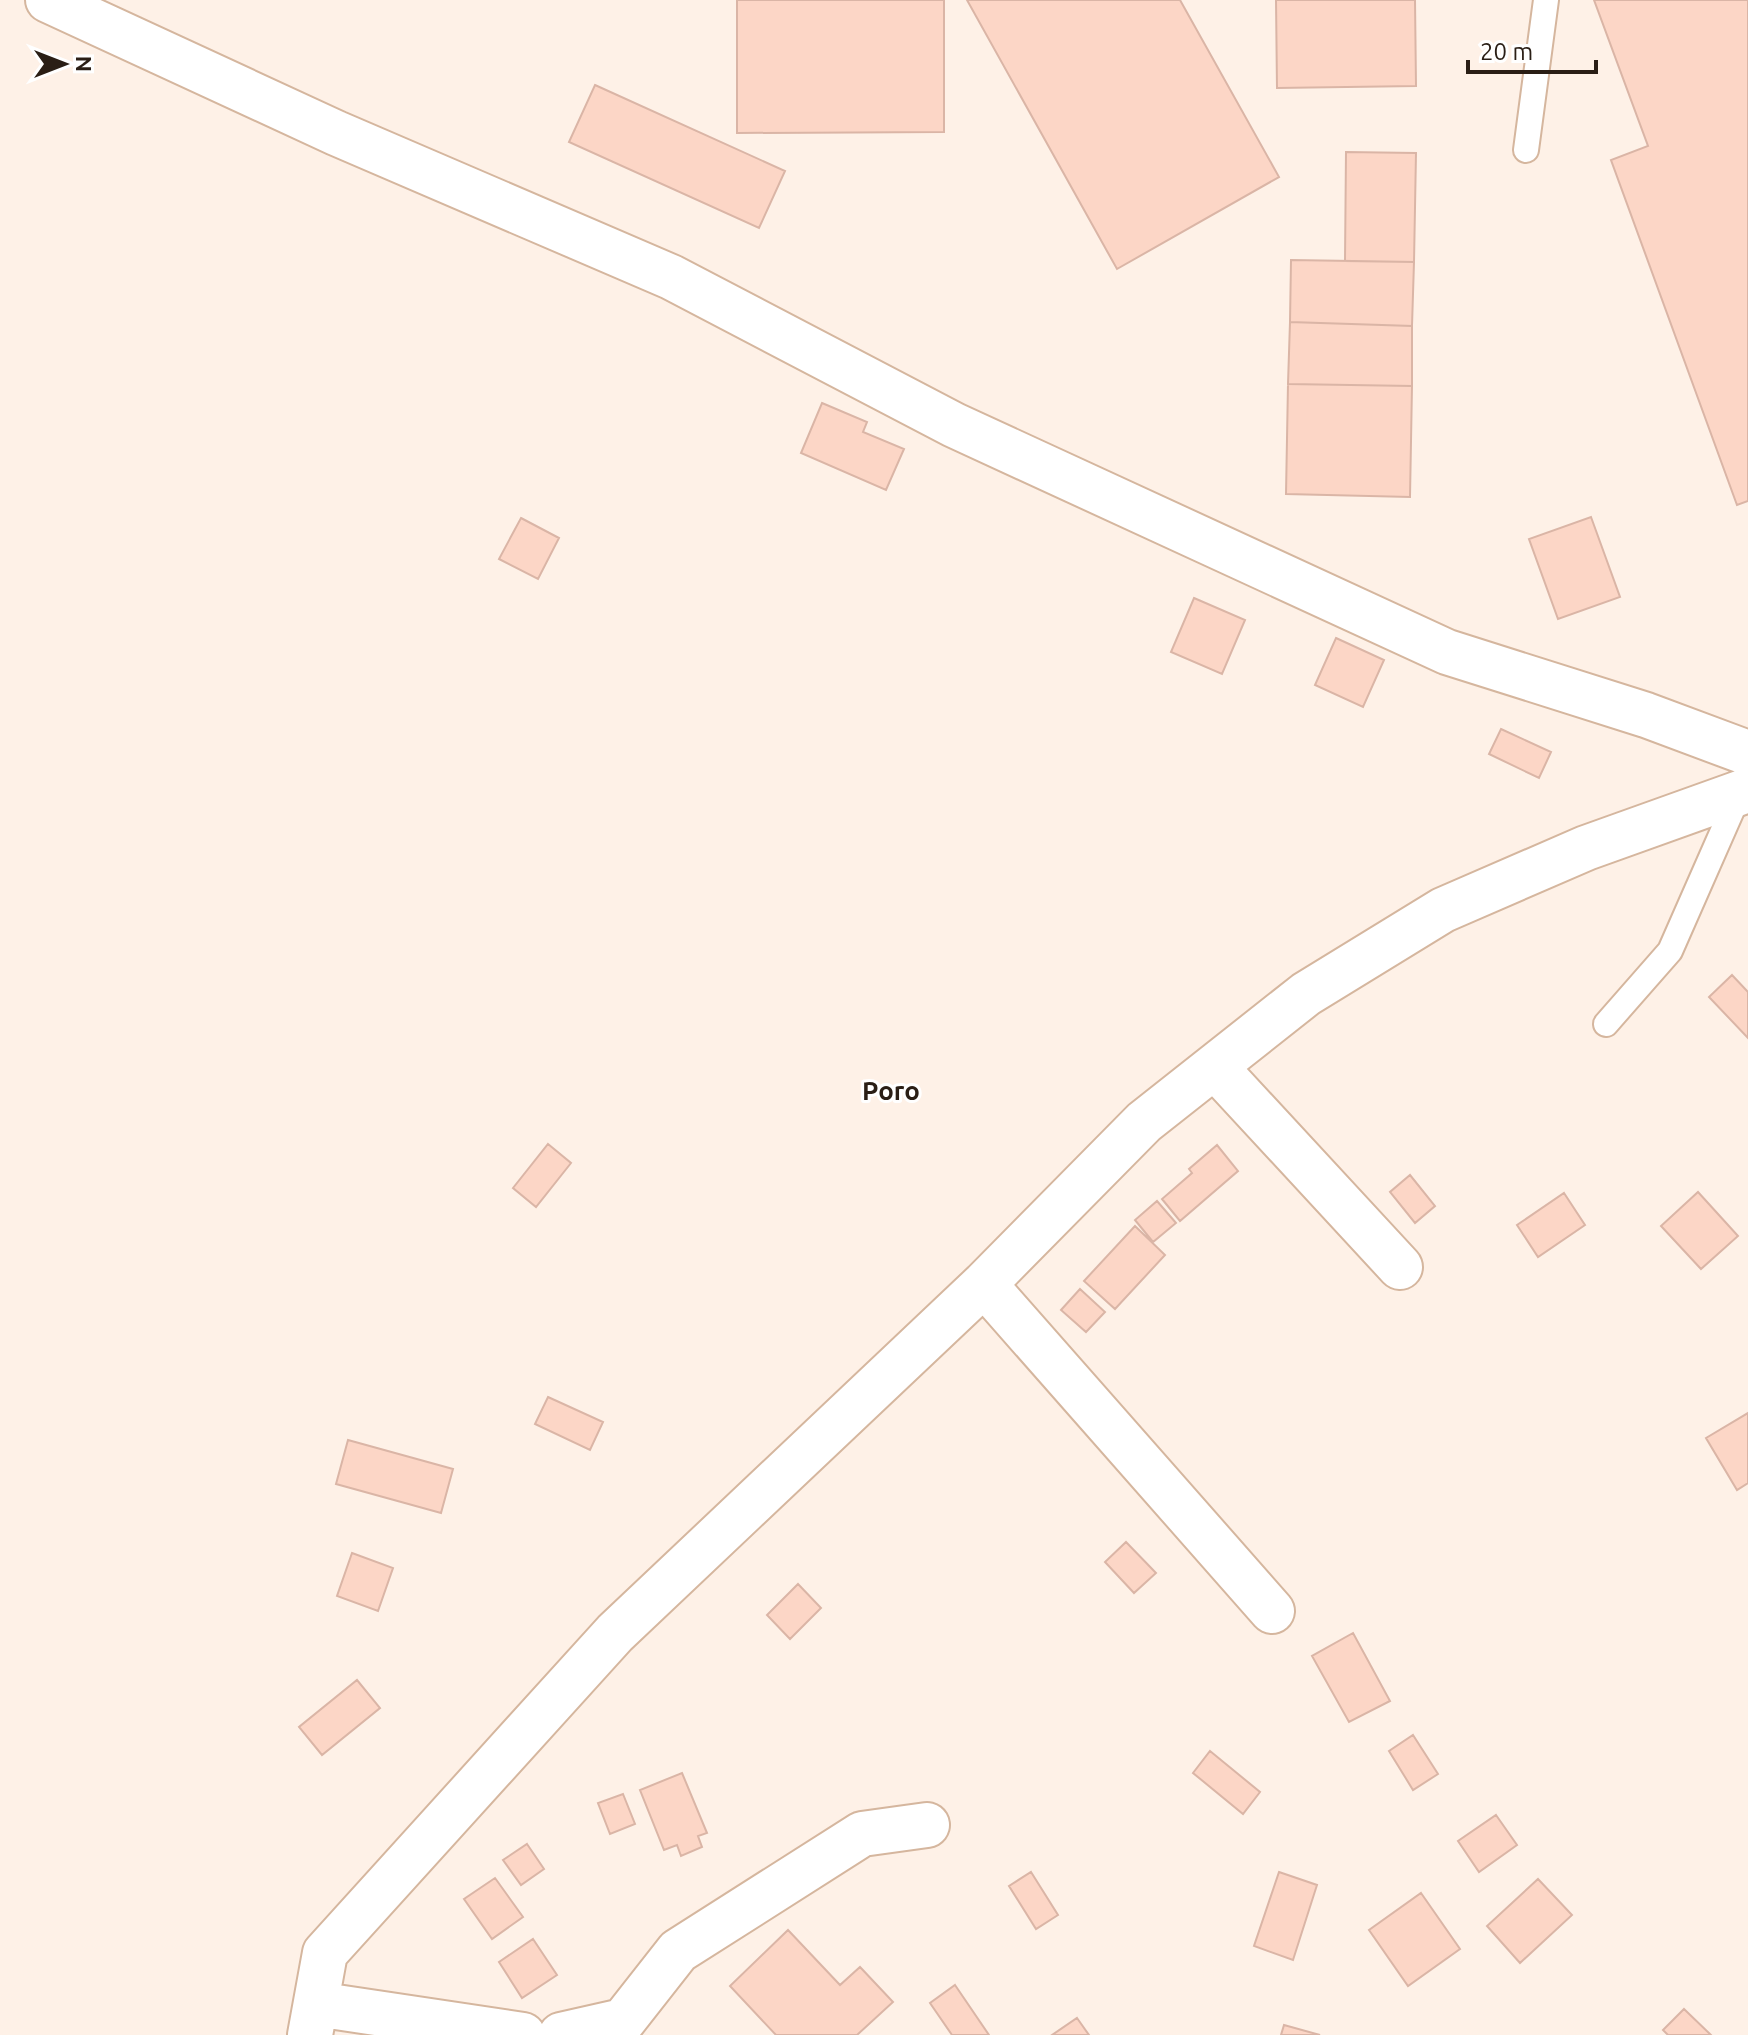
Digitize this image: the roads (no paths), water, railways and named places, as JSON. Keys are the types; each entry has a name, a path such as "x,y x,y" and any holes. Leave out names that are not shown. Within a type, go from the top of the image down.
{"street":[{"path":"48,0 336,133 671,277 954,425 1447,652 1646,715 1745,778"},
{"path":"523,2035 313,2020 325,1953 615,1633 984,1284 1144,1122 1306,994 1443,910 1745,778"},
{"path":"1215,1067 1400,1267"},
{"path":"984,1284 1272,1611"},
{"path":"561,2035 623,2021 678,1951 862,1834 927,1825"}],"lane":[{"path":"1526,150 1546,0"},
{"path":"1606,1024 1670,951 1745,778"}],"district":[{"name":"Poro","path":"891,1091"}]}
